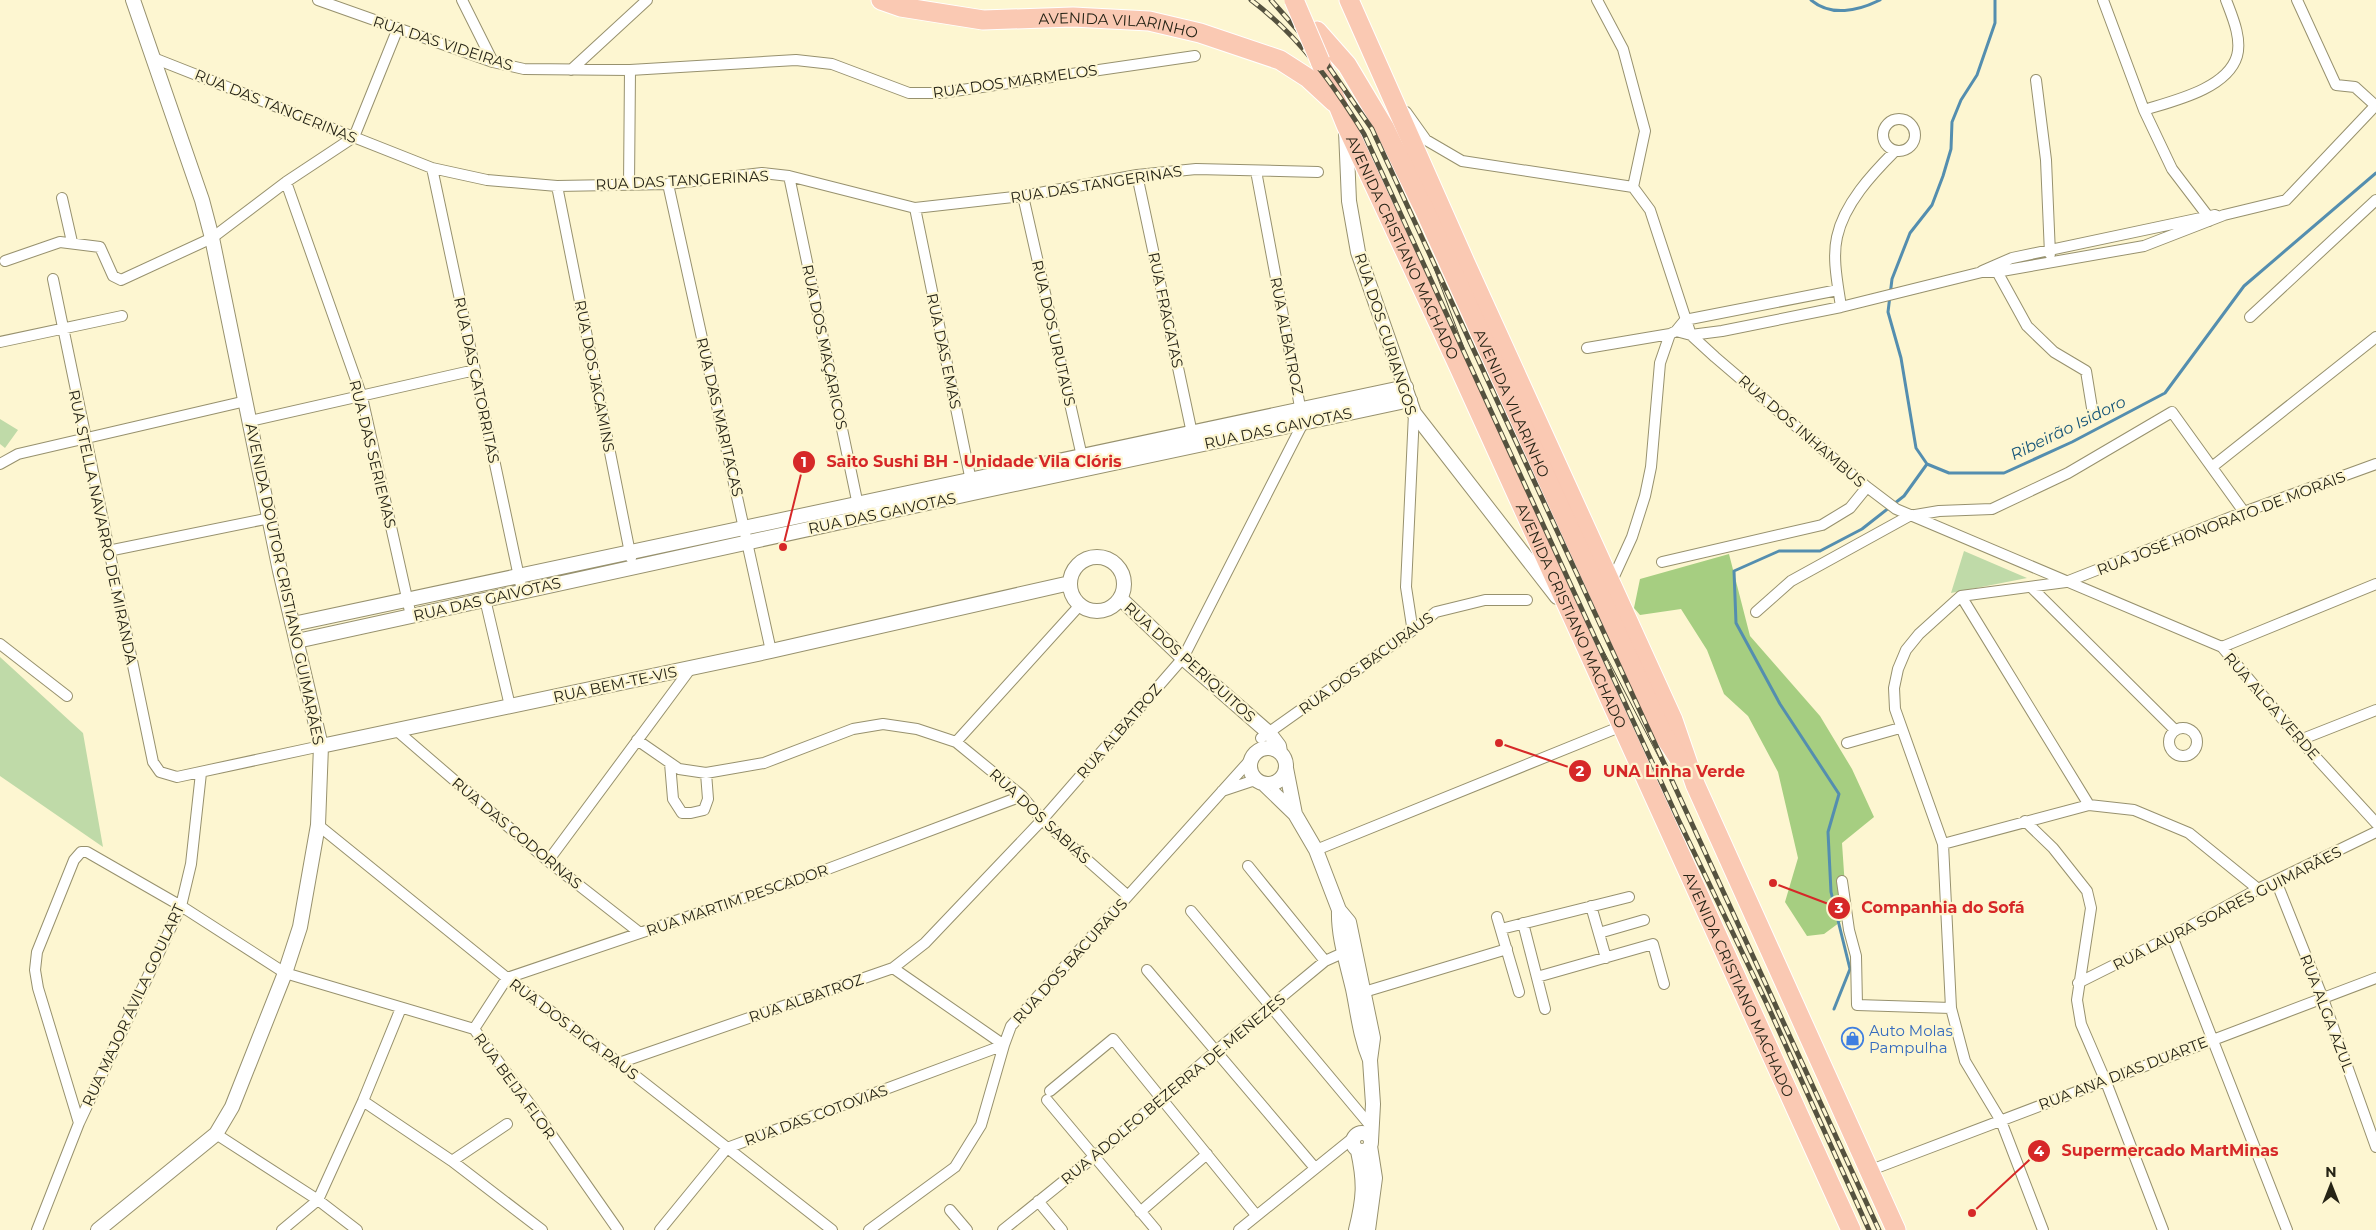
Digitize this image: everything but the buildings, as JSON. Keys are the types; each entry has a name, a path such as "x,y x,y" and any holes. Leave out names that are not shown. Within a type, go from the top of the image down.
{"highway":[{"name":"AVENIDA VILARINHO","path":"881,0 901,7 983,20 1073,18 1149,21 1200,33 1280,60 1308,78 1338,106"},
{"name":"AVENIDA CRISTIANO MACHADO","path":"1294,0 1346,125 1458,365 1569,614 1622,726 1850,1230"},
{"path":"1349,0 1673,720 1695,784 1896,1230"},
{"name":"AVENIDA VILARINHO","path":"1317,31 1347,66 1384,127 1663,734 1695,784"}],"street":[{"name":"AVENIDA DOUTOR CRISTIANO GUIMARÃES","path":"98,1230 216,1134 232,1107 285,973 300,927 318,825 321,746 296,641 212,238 202,200 151,57 133,0"},
{"name":"RUA DAS VIDEIRAS","path":"318,0 492,62 524,69 630,70"},
{"path":"462,0 492,62"},
{"path":"571,70 647,0"},
{"path":"1597,0 1623,49 1646,131 1633,188"},
{"path":"2103,0 2144,110 2172,170 2208,218"},
{"path":"2144,110 2194,95 2212,84 2228,70 2237,56 2238,38 2226,0"},
{"path":"1587,348 1673,333 1691,336 1841,307 1982,272 2050,249 2208,218 2286,200 2376,106 2355,87 2336,85 2297,0"},
{"path":"5,261 60,242 72,242 100,247 113,276 121,280 212,238 286,182 354,137 398,28"},
{"name":"RUA DOS MARMELOS","path":"630,70 796,60 832,64 909,93 942,93 1195,56"},
{"name":"RUA DAS TANGERINAS","path":"151,57 432,168 487,180 556,186 629,185 668,184 762,173 789,176 915,208 1023,196 1138,174 1196,169 1318,172"},
{"path":"629,185 630,70"},
{"path":"2036,80 2046,160 2050,262"},
{"path":"1386,85 1426,140 1462,161 1633,188 1650,210 1691,336"},
{"name":"RUA DOS CURIANGOS","path":"1346,125 1349,201 1354,235 1412,407 1406,587 1412,626 1409,633"},
{"path":"1841,307 1835,255 1837,236 1864,183 1894,151"},
{"name":"RUA DAS CATORRITAS","path":"432,168 522,591"},
{"name":"RUA ALBATROZ","path":"619,1063 893,968 925,943 1042,820 1183,658 1302,416 1256,171"},
{"name":"RUA FRAGATAS","path":"1138,174 1193,439"},
{"name":"RUA DOS MAÇARICOS","path":"789,176 861,518"},
{"name":"RUA DAS SERIEMAS","path":"286,182 362,397 411,616"},
{"name":"RUA DAS MARITACAS","path":"668,184 771,651"},
{"name":"RUA DOS JACAMINS","path":"556,186 633,567"},
{"name":"RUA DOS URUTAUS","path":"1023,196 1085,470"},
{"path":"62,198 72,242"},
{"path":"2250,317 2376,200"},
{"name":"RUA DAS EMAS","path":"915,208 973,493"},
{"path":"1994,268 2050,262 2144,246 2208,218"},
{"path":"1994,268 2027,326 2054,352 2086,371 2092,408"},
{"name":"RUA STELLA NAVARRO DE MIRANDA","path":"54,279 149,749 153,762 160,772"},
{"path":"1611,583 1632,537 1645,496 1651,467 1660,363 1673,333 1686,320 1838,290"},
{"path":"0,342 122,316"},
{"name":"RUA DOS INHAMBUS","path":"1691,336 1871,490 1896,509 2066,582"},
{"path":"2212,466 2376,337"},
{"path":"250,422 475,370"},
{"name":"RUA DAS GAIVOTAS","path":"293,624 408,601 970,478 1082,455 1193,439 1302,416 1406,387"},
{"path":"0,464 18,454 246,401"},
{"path":"1412,407 1569,614"},
{"name":"RUA DAS GAIVOTAS","path":"1302,416 1412,407"},
{"path":"1756,612 1790,581 1909,516 1939,511 1992,509 2068,473 2172,412 2244,512"},
{"name":"RUA DAS GAIVOTAS","path":"296,641 1085,470 1193,439"},
{"name":"RUA JOSÉ HONORATO DE MORAIS","path":"1961,596 2066,582 2244,512 2376,464"},
{"path":"1662,562 1822,525 1850,508 1871,490"},
{"path":"108,551 270,518"},
{"path":"1095,557 1106,559 1116,564 1123,577 1124,588 1120,598 1113,606 1100,611 1089,610 1080,605 1072,595 1070,583 1073,572 1081,563 1095,557"},
{"name":"RUA ALGA VERDE","path":"2066,582 2222,647 2300,740 2376,822"},
{"name":"RUA BEM-TE-VIS","path":"160,772 177,777 201,773 771,651 1070,583"},
{"path":"2222,647 2376,584"},
{"path":"2032,588 2175,730"},
{"path":"2042,1230 2000,1121 1965,1060 1951,1008 1943,844 1894,709 1894,688 1898,668 1906,650 1919,634 1961,596 2089,805"},
{"name":"RUA DOS PERIQUITOS","path":"1120,598 1183,658 1260,741"},
{"path":"485,599 510,706"},
{"name":"RUA DOS BACURAUS","path":"869,1230 955,1167 980,1125 1011,1026 1221,791 1260,741 1436,612 1462,604 1485,600 1527,600"},
{"path":"956,742 1080,605"},
{"path":"0,644 67,696"},
{"path":"548,861 691,668"},
{"path":"2300,740 2376,710"},
{"name":"RUA DOS SABIÁS","path":"637,740 670,764 679,768 706,773 764,763 853,729 884,724 917,729 956,742 1022,796 1042,820 1128,896"},
{"path":"1316,850 1622,726"},
{"path":"1847,743 1900,728"},
{"name":"RUA DAS CODORNAS","path":"396,730 548,861 640,933"},
{"path":"1295,814 1285,759 1280,752 1260,741 1251,770 1295,814 1316,850 1339,910 1349,922 1364,992 1373,1038 1364,1138 1363,1196 1356,1230"},
{"path":"670,764 673,799 682,812 692,813 704,810 708,799 706,773"},
{"path":"1221,791 1252,781 1262,783 1277,782 1282,777 1286,768"},
{"name":"RUA MAJOR ÁVILA GOULART","path":"37,1230 79,1123 181,906 191,864 201,773"},
{"name":"RUA MARTIM PESCADOR","path":"507,978 817,873 1022,796"},
{"path":"1943,844 2089,805 2134,810 2189,833 2258,889"},
{"path":"2025,822 2053,848 2087,891 2091,908 2077,1000 2081,1024 2106,1082 2164,1230"},
{"name":"RUA DOS PICA PAUS","path":"318,825 507,978 832,1230"},
{"name":"RUA LAURA SOARES GUIMARÃES","path":"2078,984 2258,889 2376,832"},
{"name":"RUA BEIJA FLOR","path":"79,1123 38,988 35,970 37,952 74,860 81,852 93,854 181,906 285,973 474,1029 532,1107 618,1230"},
{"path":"1248,866 1325,961"},
{"path":"1842,881 1849,930 1856,956 1857,1005 1951,1008"},
{"name":"RUA ALGA AZUL","path":"2276,881 2322,996 2376,1147"},
{"path":"1501,929 1629,897"},
{"path":"1591,906 1606,958"},
{"path":"1339,910 1338,926 1345,952 1361,1040 1370,1060"},
{"path":"1190,912 1269,1007 1364,1138 1375,1178 1368,1230"},
{"path":"1498,916 1519,992"},
{"path":"1599,934 1644,920"},
{"path":"1523,923 1545,1010"},
{"path":"2172,936 2287,1230"},
{"path":"1537,977 1653,944 1664,984"},
{"path":"1364,992 1507,949"},
{"name":"RUA ADOLFO BEZERRA DE MENEZES","path":"1003,1230 1095,1156 1216,1051 1325,961 1345,952"},
{"path":"893,968 1004,1045"},
{"path":"1147,970 1315,1168"},
{"path":"474,1029 507,978"},
{"name":"RUA ANA DIAS DUARTE","path":"1870,1170 2106,1082 2322,996 2376,978"},
{"path":"282,1230 318,1200 363,1101 401,1008"},
{"path":"1156,1230 1049,1096 1113,1039 1256,1215"},
{"name":"RUA DAS COTOVIAS","path":"660,1230 727,1148 1004,1045"},
{"path":"363,1101 452,1161 542,1230"},
{"path":"452,1161 507,1124"},
{"path":"216,1134 318,1200 357,1230"},
{"path":"1239,1230 1340,1148 1364,1138"},
{"path":"1140,1212 1207,1154"},
{"path":"1038,1201 1062,1230"},
{"path":"950,1210 967,1230"}],"green space":[{"path":"0,419 18,430 5,448 0,444"},
{"path":"1964,551 2027,578 1951,593"},
{"path":"1729,554 1750,636 1820,716 1852,769 1874,817 1842,843 1847,917 1824,934 1807,936 1785,902 1798,858 1778,772 1748,716 1724,694 1707,650 1681,609 1640,615 1634,608 1640,579"},
{"path":"0,657 83,733 103,847 0,776"}],"waterway":[{"name":"Ribeirão Isidoro","path":"1811,0 1827,9 1836,10 1863,7 1880,0"},
{"name":"Ribeirão Isidoro","path":"1995,0 1995,23 1977,75 1961,100 1952,122 1951,149 1943,176 1932,205 1910,233 1892,279 1888,312 1901,358 1916,448 1927,464 1949,473 2004,473 2072,442 2165,393 2244,286 2376,173"},
{"path":"1834,1009 1850,969 1831,892 1828,832 1839,794 1780,704 1736,623 1734,571 1779,551 1820,551 1862,529 1904,496 1927,464"}],"tram line":[{"path":"1428,252 1464,348"},
{"path":"1598,640 1669,777"}],"railway":[{"path":"1251,0 1285,29 1300,45 1340,97 1364,134 1678,819 1767,1004 1869,1230"},
{"path":"1271,0 1324,60 1372,129 1879,1230"}],"place":[{"name":"Saito Sushi BH - Unidade Vila Clóris","path":"783,547"},
{"name":"UNA Linha Verde","path":"1499,743"},
{"name":"Companhia do Sofá","path":"1773,883"},
{"name":"Auto Molas Pampulha","path":"1853,1039"},
{"name":"Supermercado MartMinas","path":"1972,1213"}]}
